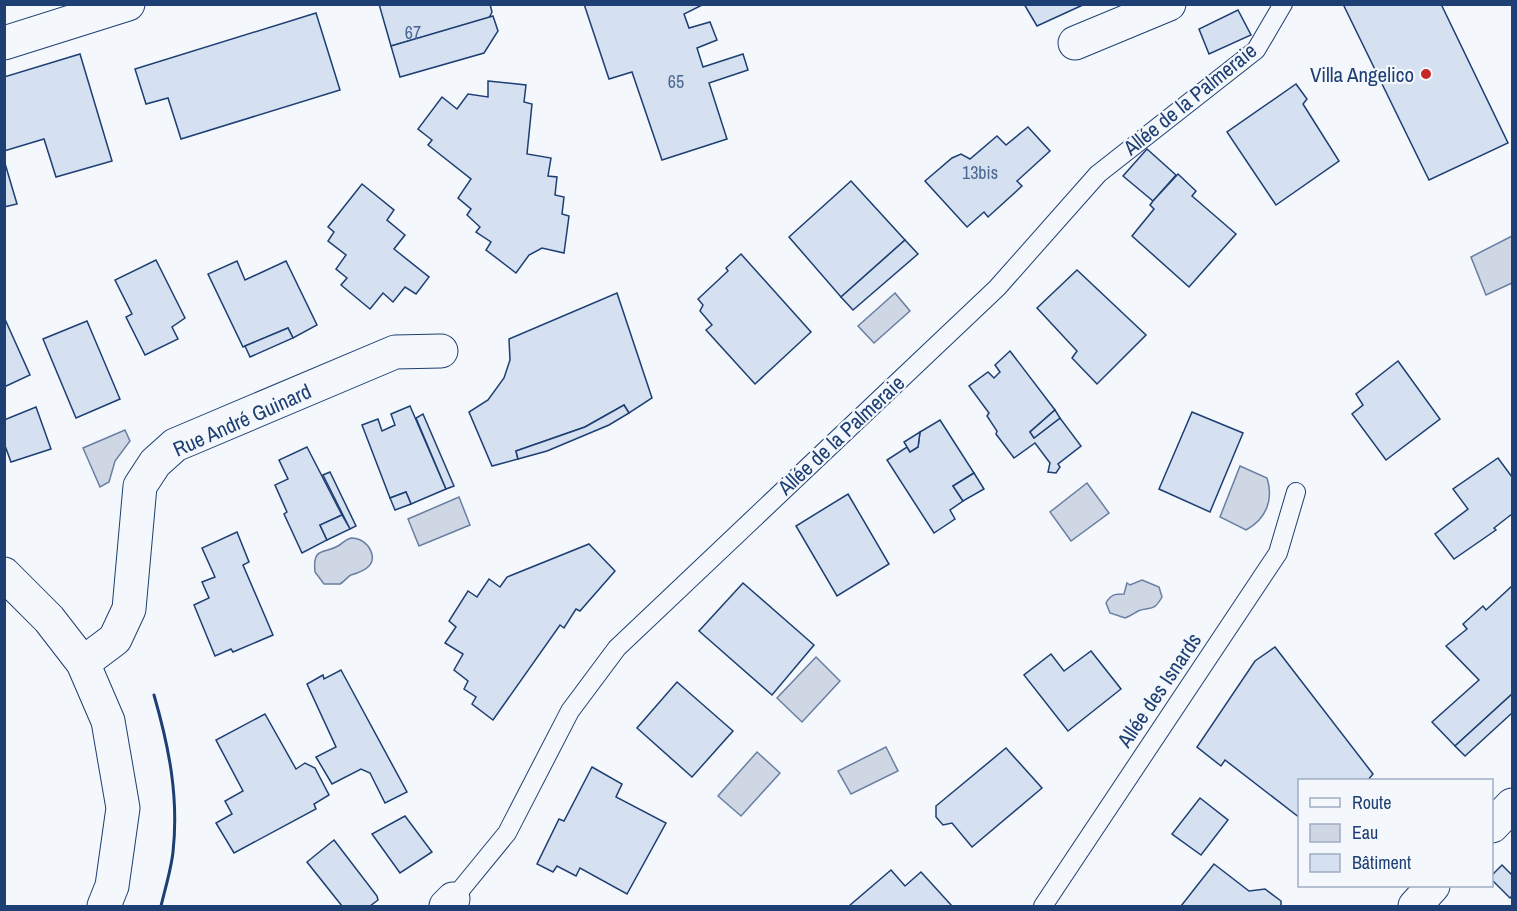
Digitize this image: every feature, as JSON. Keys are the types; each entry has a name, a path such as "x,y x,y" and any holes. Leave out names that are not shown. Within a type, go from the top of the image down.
{"street":[{"path":"11,36 128,4"},
{"path":"1075,43 1169,4"},
{"name":"Rue André Guinard","path":"83,663 114,639 129,609 140,486 155,463 175,445 395,352 441,351"},
{"path":"4,574 49,619 83,663 108,721 123,808 112,886 104,906"},
{"path":"1493,824 1512,806"},
{"path":"1415,906 1431,887"}],"lane":[{"name":"Allée de la Palmeraie","path":"449,903 507,833 570,711 617,648 996,288 1098,174 1256,50 1283,4"},
{"name":"Allée des Isnards","path":"1043,906 1278,553 1296,492"}],"water":[{"path":"1512,236 1512,283 1486,295 1471,257"},
{"path":"895,293 910,311 874,343 858,326"},
{"path":"125,430 130,441 115,461 109,482 100,487 83,448"},
{"path":"1240,466 1267,478 1269,486 1267,508 1259,520 1246,530 1220,517"},
{"path":"1087,483 1109,513 1071,541 1050,512"},
{"path":"459,497 470,525 419,546 408,519"},
{"path":"351,538 356,538 368,546 372,562 366,569 350,576 340,584 324,584 315,572 318,554"},
{"path":"1142,580 1159,587 1162,597 1156,605 1125,618 1110,613 1106,603 1110,598 1116,594 1124,594 1127,583 1130,585"},
{"path":"816,657 840,681 802,722 777,698"},
{"path":"886,747 898,771 851,794 838,771"},
{"path":"757,752 780,773 741,816 718,796"}],"building":[{"path":"379,4 490,4 492,12 489,18 391,46"},
{"path":"584,4 704,4 684,14 689,28 710,22 717,40 697,48 703,67 743,54 748,70 709,83 727,139 662,160 632,72 609,79"},
{"path":"1024,4 1085,4 1037,26"},
{"name":"Villa Angelico","path":"1343,4 1441,4 1508,143 1429,180"},
{"path":"1238,10 1251,35 1209,54 1199,29"},
{"path":"316,13 340,90 181,139 168,98 146,104 135,69"},
{"path":"493,16 498,31 484,53 400,77 391,46"},
{"path":"80,54 112,161 56,177 44,139 4,151 4,77"},
{"path":"488,81 526,85 524,102 532,104 527,154 551,158 548,176 557,177 555,195 564,197 562,214 569,216 564,253 542,248 529,255 516,273 486,250 491,242 476,232 480,227 467,215 471,209 458,198 471,179 428,145 432,140 418,129 442,97 457,109 468,94 488,97"},
{"path":"1296,84 1307,99 1303,104 1339,161 1276,205 1227,132"},
{"path":"1028,127 1050,151 1017,181 1022,186 988,217 984,212 967,227 925,181 952,158 961,154 970,159 997,136 1006,145"},
{"path":"1147,149 1176,175 1153,201 1123,176"},
{"path":"4,160 17,204 4,207"},
{"path":"1178,174 1196,191 1192,196 1236,234 1189,287 1132,236 1154,209 1150,205"},
{"path":"851,181 905,240 841,297 789,237"},
{"path":"362,184 394,210 387,220 405,235 394,249 429,277 416,294 405,287 393,302 383,293 370,309 341,285 347,278 336,269 346,255 328,241 334,232 328,227"},
{"path":"905,240 918,254 853,310 841,297"},
{"path":"741,254 811,332 755,384 706,330 712,325 700,311 703,305 698,299 728,271 726,268"},
{"path":"156,260 185,318 172,327 178,339 145,355 126,317 132,314 115,280"},
{"path":"237,261 245,280 286,261 317,325 293,338 288,328 243,347 208,274"},
{"path":"1077,270 1146,335 1097,384 1072,358 1077,351 1037,308"},
{"path":"617,293 652,398 629,413 624,405 585,427 516,451 518,459 492,466 469,412 488,400 504,378 510,360 509,339"},
{"path":"4,317 30,375 4,387"},
{"path":"87,321 120,399 76,418 43,339"},
{"path":"288,328 293,338 250,357 245,346"},
{"path":"1010,351 1055,410 1030,432 1034,438 1060,418 1081,446 1058,464 1060,467 1056,473 1048,472 1050,463 1035,443 1014,458 996,434 997,431 987,416 989,413 969,386 988,372 994,378 1000,372 995,365"},
{"path":"1398,361 1440,419 1386,460 1352,414 1363,405 1356,394"},
{"path":"624,405 629,413 609,425 547,451 518,459 516,451 585,427"},
{"path":"410,406 446,489 411,504 406,492 390,498 362,425 378,419 382,431 395,425 391,414"},
{"path":"36,407 51,449 11,462 4,443 4,420"},
{"path":"1055,410 1060,418 1034,438 1030,432"},
{"path":"1192,412 1243,433 1210,512 1159,489"},
{"path":"423,414 454,486 446,489 416,418"},
{"path":"940,420 974,473 953,486 963,501 950,510 955,519 934,533 887,460 907,447 910,452 918,447 920,432"},
{"path":"920,432 918,447 910,452 904,442"},
{"path":"307,447 342,515 320,525 327,540 302,553 284,514 287,512 275,485 288,479 279,460"},
{"path":"1498,458 1512,477 1512,514 1494,528 1496,530 1454,559 1435,534 1468,509 1453,489"},
{"path":"330,472 356,526 350,529 323,475"},
{"path":"974,473 984,489 963,501 953,486"},
{"path":"406,492 411,504 395,510 390,498"},
{"path":"848,494 889,564 837,596 796,526"},
{"path":"342,515 350,529 327,540 320,525"},
{"path":"237,532 249,562 243,565 273,635 233,652 231,649 215,656 194,605 209,598 202,582 215,577 202,548"},
{"path":"589,544 615,571 580,611 576,609 564,628 560,625 493,720 472,704 476,697 464,689 468,681 454,670 463,654 445,643 456,627 449,621 468,591 477,597 489,579 500,587 507,577"},
{"path":"743,583 814,645 772,695 699,631"},
{"path":"1512,586 1512,694 1455,746 1432,722 1479,680 1446,646 1467,629 1463,624 1483,606 1486,610"},
{"path":"1275,647 1373,774 1369,779 1298,779 1298,816 1225,760 1221,766 1197,747 1255,661"},
{"path":"1091,651 1121,689 1068,731 1024,675 1051,654 1064,671"},
{"path":"341,670 407,792 385,803 370,773 361,769 332,784 316,757 336,747 307,684 323,675 324,679"},
{"path":"677,682 733,731 692,777 637,728"},
{"path":"1512,694 1512,713 1465,756 1455,746"},
{"path":"265,714 296,769 305,763 315,768 329,795 314,804 316,809 234,853 216,823 232,814 225,801 243,791 216,740"},
{"path":"1006,748 1042,788 972,847 952,823 943,825 936,817 936,806"},
{"path":"592,767 622,784 616,797 666,823 627,894 580,868 576,876 557,866 553,872 537,864 559,819 564,821"},
{"path":"1200,798 1228,820 1201,855 1172,834"},
{"path":"405,816 432,852 400,873 372,834"},
{"path":"334,840 377,896 378,900 370,906 342,906 307,862"},
{"path":"1214,864 1249,891 1265,889 1281,901 1281,906 1181,906"},
{"path":"1502,865 1512,875 1512,896 1510,898 1493,881 1493,874"},
{"path":"891,870 905,886 921,872 952,906 849,906"}],"wall":[{"path":"154,695 168,753 175,812 172,859 161,906"}],"place":[{"name":"Villa Angelico","path":"1426,74"}]}
